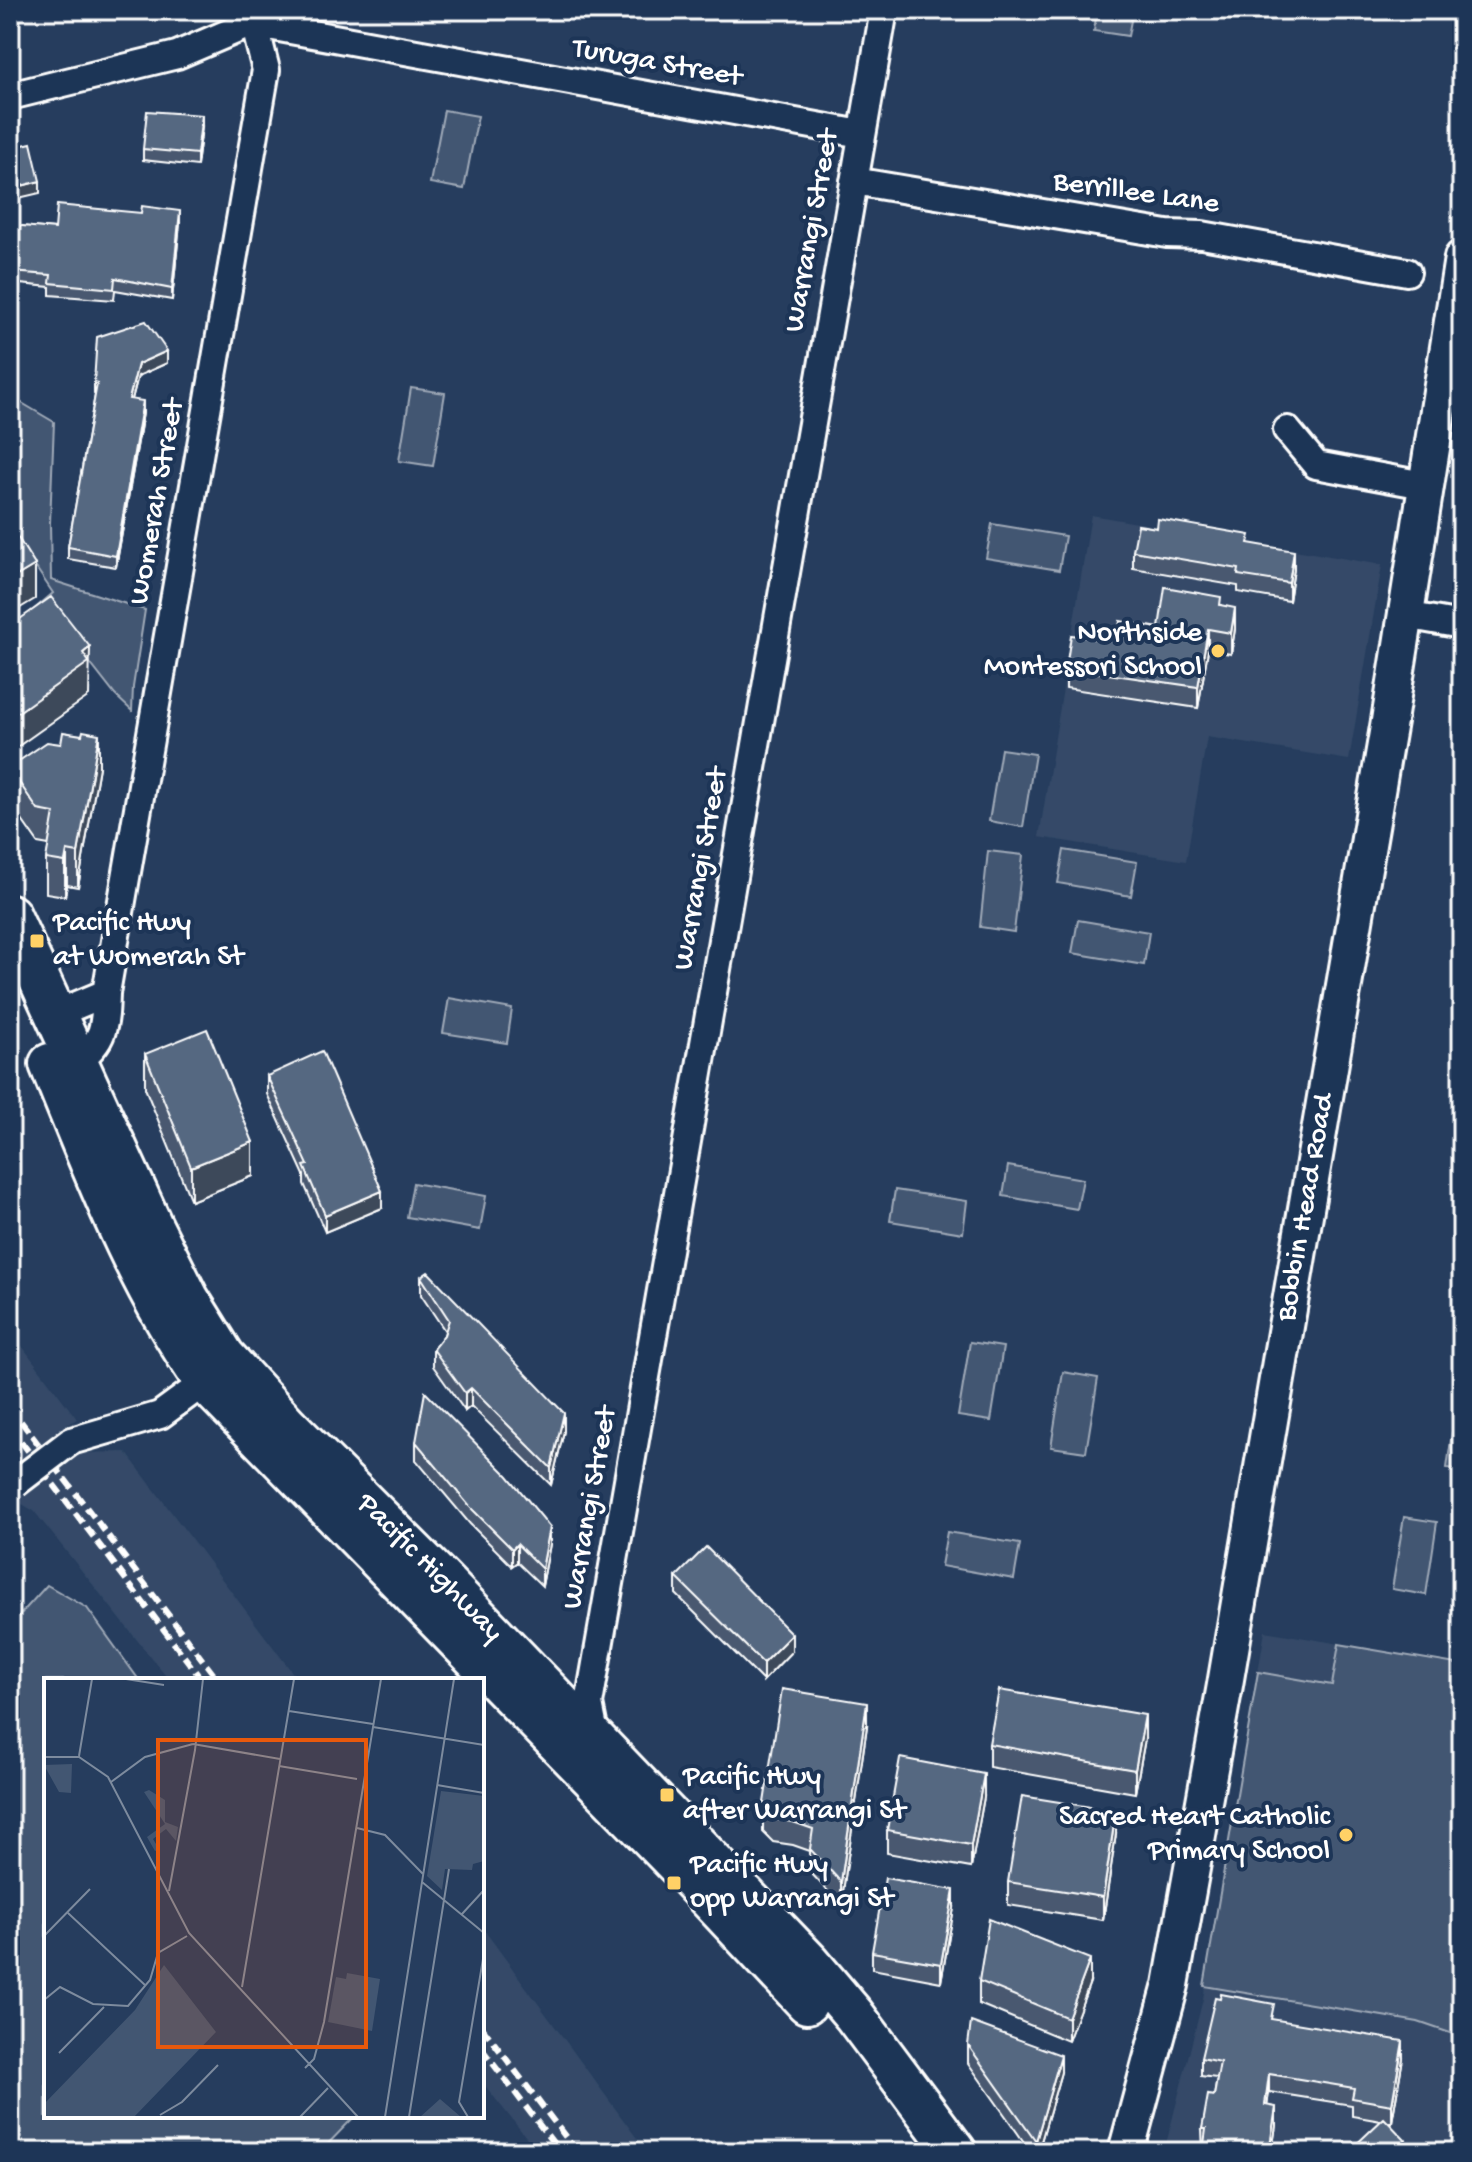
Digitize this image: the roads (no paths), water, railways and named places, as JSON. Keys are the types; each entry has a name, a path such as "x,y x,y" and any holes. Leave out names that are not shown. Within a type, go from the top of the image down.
{"highway":[{"name":"Pacific Highway","path":"10,915 181,1284 224,1356 287,1425 596,1739 809,1962 854,2015 956,2152"},
{"name":"Pacific Highway","path":"10,978 38,1037 122,1240 160,1313 205,1382 787,1979 871,2082 922,2152"}],"main road":[{"name":"Bobbin Head Road","path":"1126,2152 1171,1985 1225,1685 1462,258"}],"street":[{"name":"Warrangi Street","path":"596,1739 589,1704 884,10"},
{"name":"Turuga Street","path":"251,16 861,134"},
{"path":"10,96 177,55 251,16"},
{"name":"Womerah Street","path":"77,1061 89,1052 105,1029 106,993 266,70 251,16"},
{"name":"Berrillee Lane","path":"854,181 1167,234 1202,235 1407,272"},
{"path":"1287,430 1316,465 1424,485"},
{"path":"1405,615 1462,625"},
{"path":"56,1014 106,993"},
{"path":"13,1486 71,1441 160,1415 205,1382"}],"railway":[{"path":"10,1407 216,1678"},
{"path":"10,1427 200,1678"},
{"path":"484,2030 577,2152"},
{"path":"484,2052 560,2152"}],"place":[{"name":"Northside Montessori School","path":"1218,651"},
{"name":"Pacific Hwy at Womerah St","path":"37,941"},
{"name":"Pacific Hwy after Warrangi St","path":"667,1795"},
{"name":"Sacred Heart Catholic Primary School","path":"1346,1835"},
{"name":"Pacific Hwy opp Warrangi St","path":"674,1883"}]}
